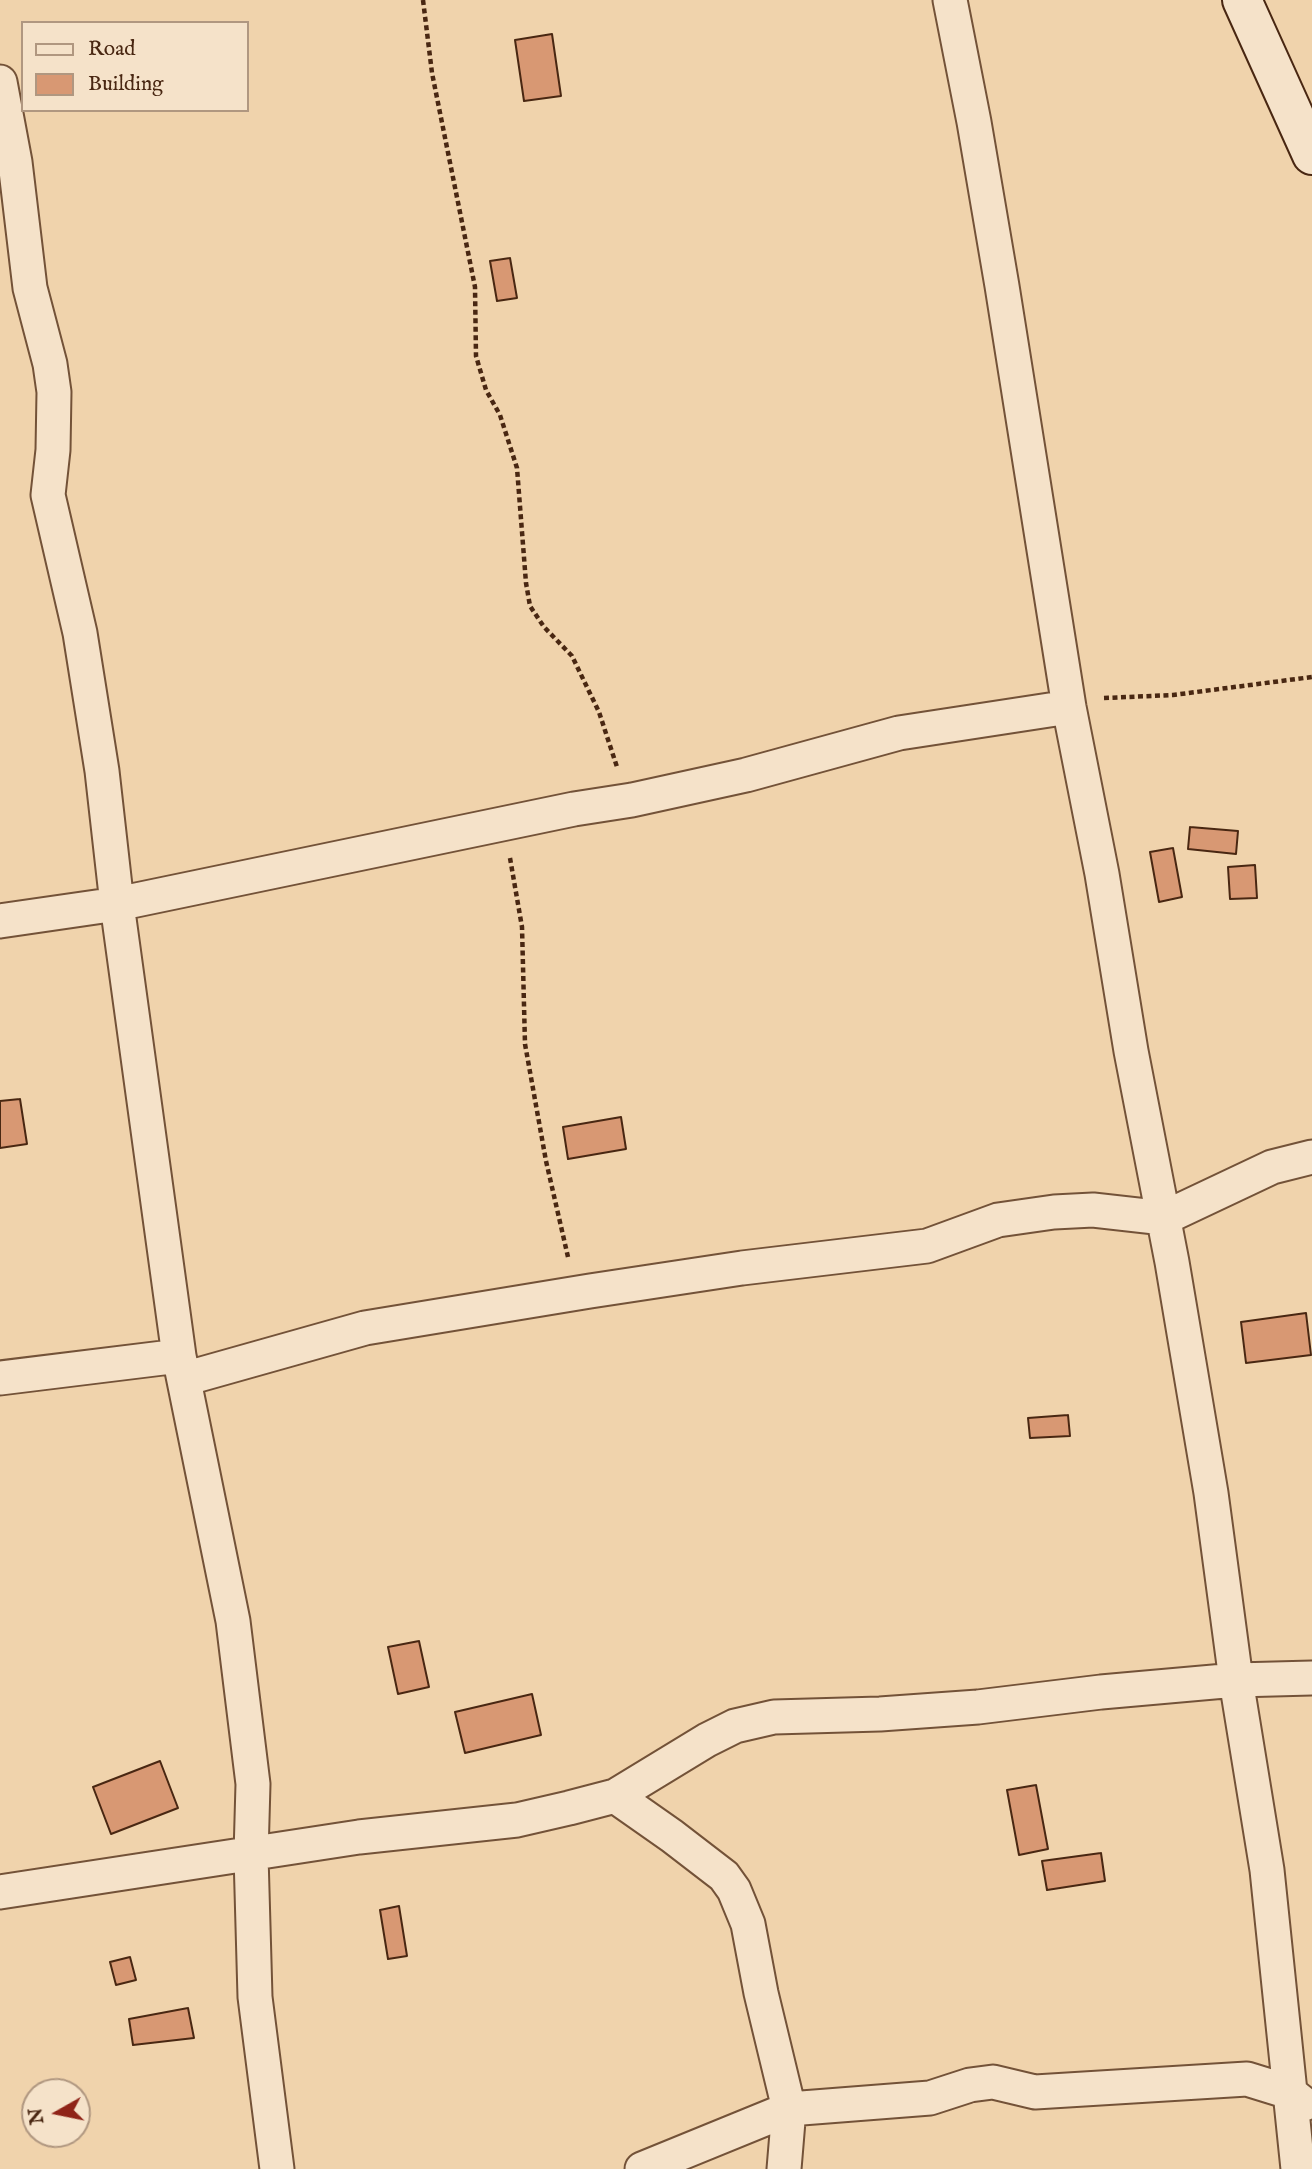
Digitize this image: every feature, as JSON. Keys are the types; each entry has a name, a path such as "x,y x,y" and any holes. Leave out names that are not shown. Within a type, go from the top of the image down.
{"street":[{"path":"950,0 1004,299 1068,702 1102,874 1131,1051 1164,1218 1211,1493 1236,1680 1301,2101 1298,2169"},
{"path":"1242,0 1312,155"},
{"path":"0,82 15,162 30,288 50,364 54,392 48,495 80,633 102,771 117,904 181,1368 233,1621 253,1784 251,1854 255,1997 277,2169"},
{"path":"0,921 117,904 504,823 632,800 746,775 899,733 1068,702"},
{"path":"0,1378 181,1368 365,1328 576,1293 742,1268 927,1247 998,1220 1054,1212 1093,1210 1164,1218 1272,1167 1312,1157"},
{"path":"0,1892 359,1837 517,1820 615,1796 735,1726 774,1717 880,1714 978,1707 1101,1692 1236,1680 1312,1678"},
{"path":"615,1796 724,1876 734,1890 748,1924 789,2109 784,2169"},
{"path":"642,2169 789,2109 930,2098 970,2085 993,2082 1035,2092 1247,2079 1301,2101"}],"path":[{"path":"423,0 432,73 475,287 476,356 486,390 500,415 517,468 530,606 544,628 572,656 600,712 613,759 632,800"},
{"path":"1068,702 1173,695 1312,677"},
{"path":"504,823 522,927 525,1044 546,1161 576,1293"}],"building":[{"path":"552,34 561,96 524,101 515,40"},
{"path":"510,258 517,298 497,301 490,261"},
{"path":"1190,827 1238,831 1236,854 1188,849"},
{"path":"1173,848 1182,897 1159,902 1150,852"},
{"path":"1255,865 1257,898 1230,899 1228,867"},
{"path":"20,1099 27,1144 0,1148 0,1101"},
{"path":"621,1117 626,1149 568,1159 563,1127"},
{"path":"1306,1313 1311,1355 1246,1363 1241,1322"},
{"path":"1068,1415 1070,1436 1030,1438 1028,1418"},
{"path":"419,1641 429,1687 398,1694 388,1647"},
{"path":"532,1694 541,1735 465,1753 455,1712"},
{"path":"160,1761 178,1808 111,1834 93,1787"},
{"path":"1036,1785 1048,1849 1019,1855 1007,1790"},
{"path":"1101,1853 1105,1881 1047,1890 1042,1861"},
{"path":"399,1906 407,1956 388,1959 380,1910"},
{"path":"130,1957 136,1980 116,1985 110,1962"},
{"path":"188,2008 194,2038 133,2045 129,2019"}]}
